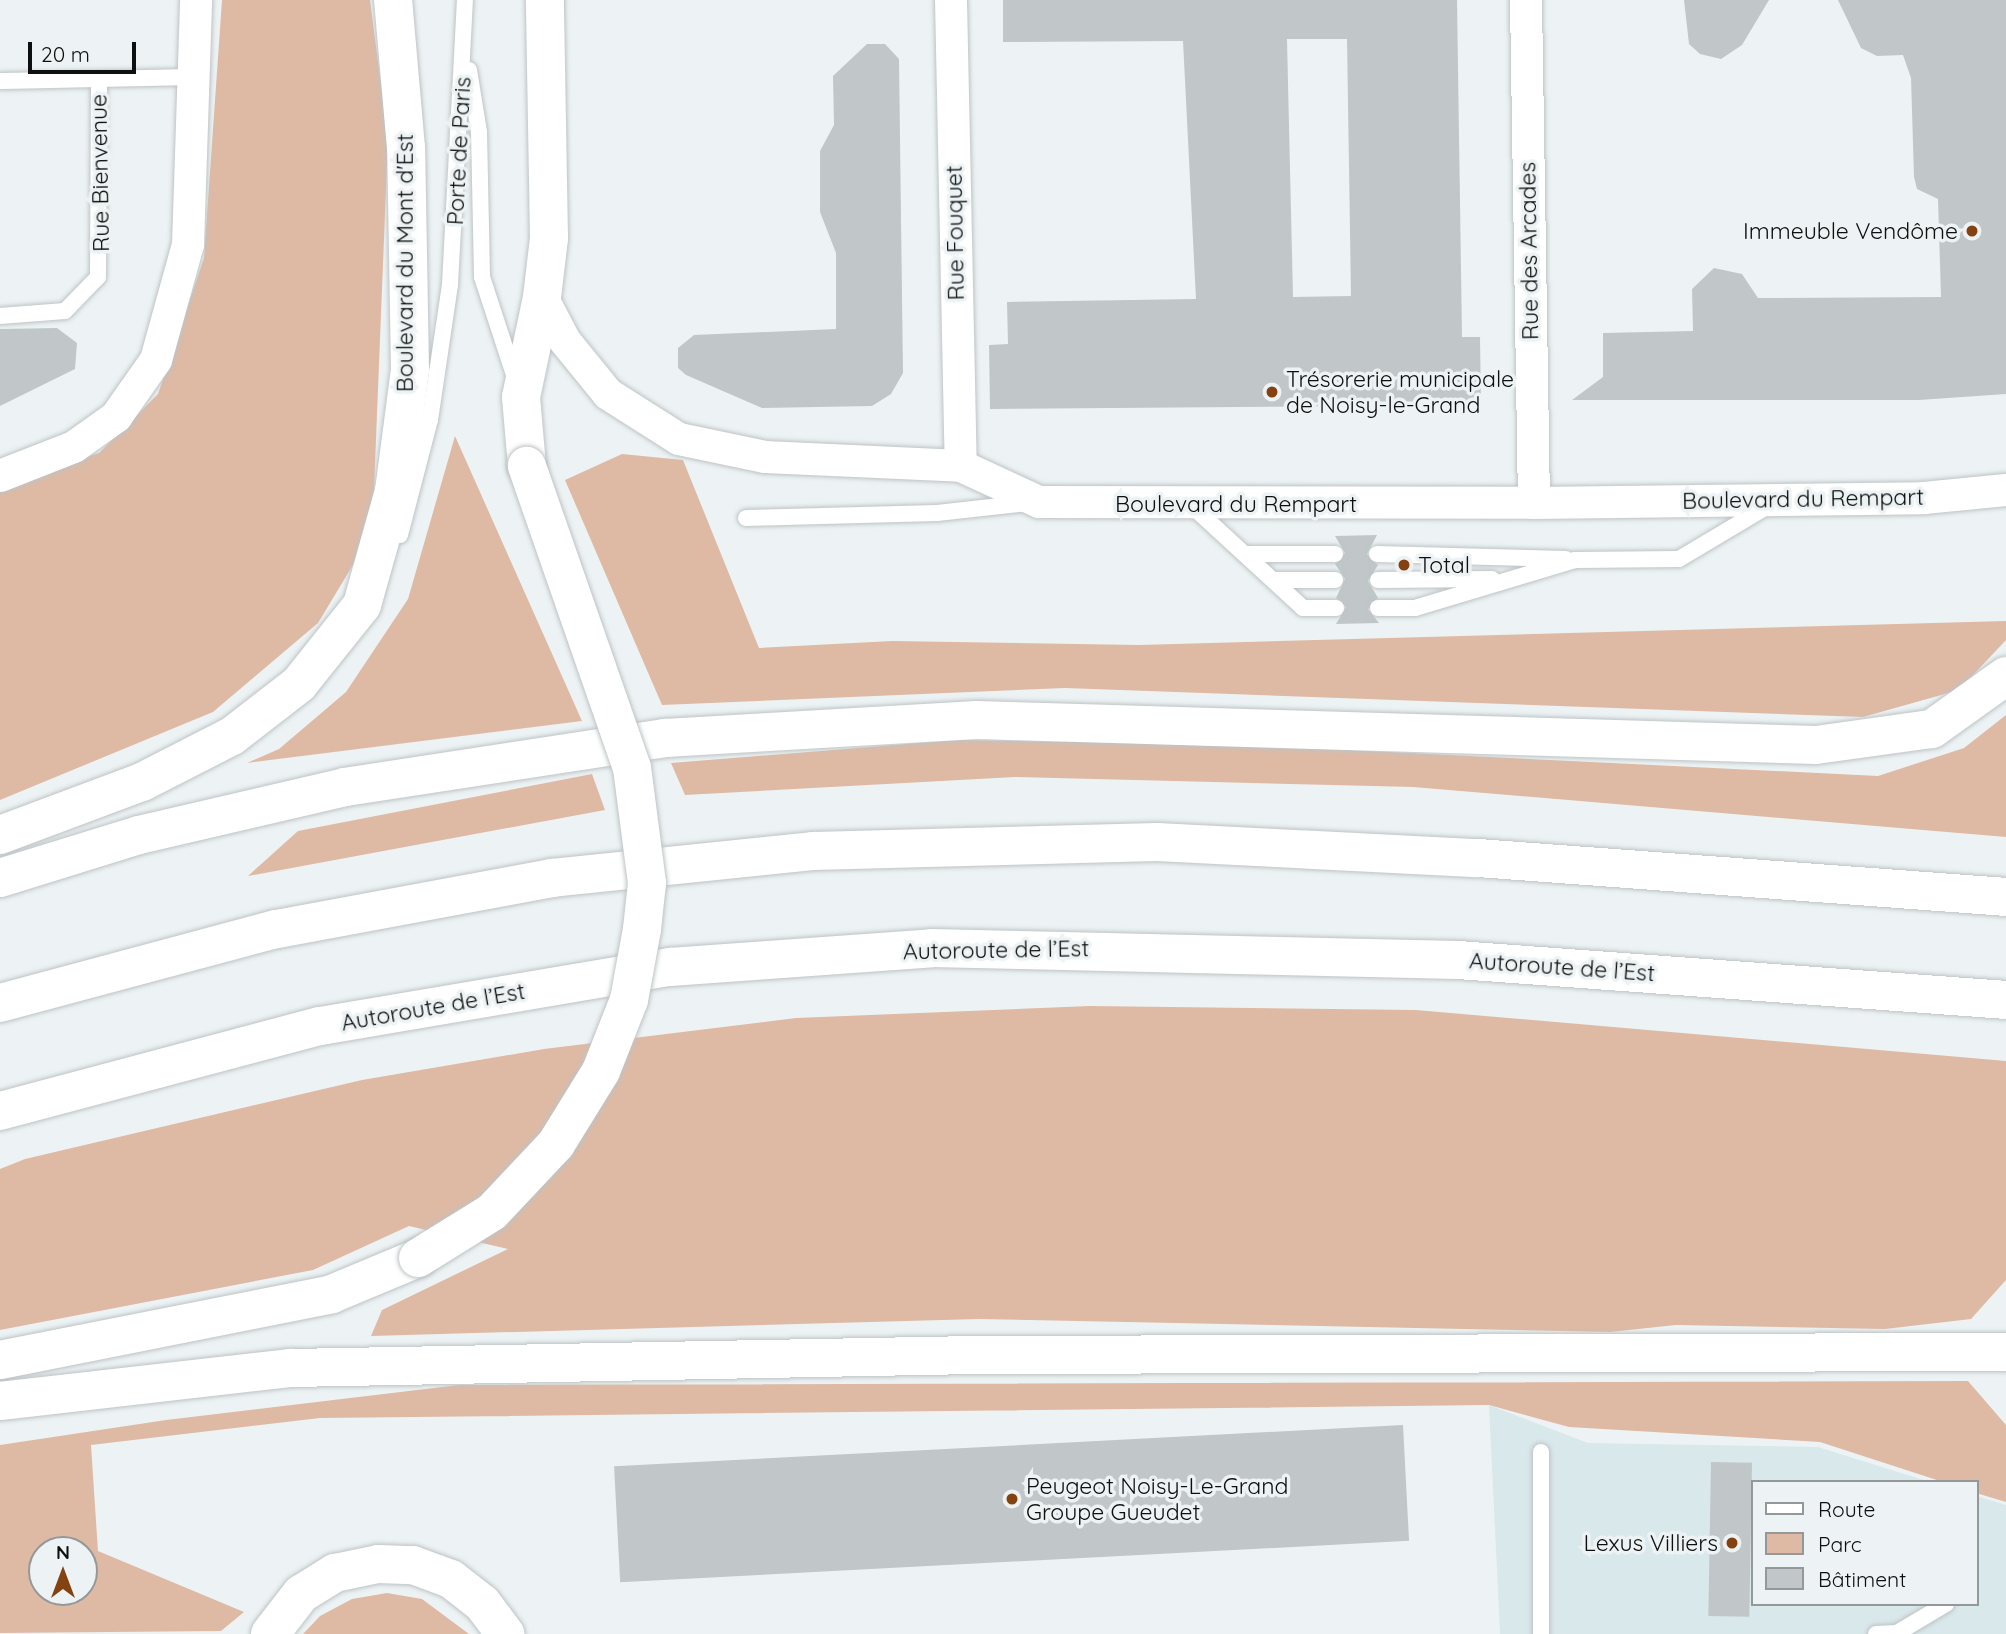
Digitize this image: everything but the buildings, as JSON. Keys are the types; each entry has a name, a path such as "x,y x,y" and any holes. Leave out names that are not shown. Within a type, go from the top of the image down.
{"main road":[{"name":"Boulevard du Mont d'Est","path":"362,605 394,491 410,369 406,148 393,0"},
{"path":"0,1360 332,1294 418,1258 492,1212 555,1144 601,1071 629,1000 647,883 632,768 527,466 521,397 542,297 549,238 545,0"},
{"path":"0,835 142,782 232,736 299,684 362,605"},
{"path":"0,878 139,835 345,787 665,738 988,720 1816,745 1932,729 2006,676"},
{"path":"0,1003 277,929 513,885 826,850 1157,842 1492,859 2006,897"},
{"name":"Autoroute de l’Est","path":"0,1111 320,1026 670,967 932,948 1458,960 2006,1000"},
{"path":"0,1401 305,1368 976,1354 2006,1352"},
{"path":"268,1631 301,1594 335,1573 378,1564 413,1565 451,1579 482,1603 505,1634"}],"street":[{"path":"0,476 74,447 116,417 156,360 188,245 196,77 196,0"},
{"name":"Rue Fouquet","path":"951,0 961,466"},
{"name":"Rue des Arcades","path":"1526,0 1534,503"},
{"name":"Boulevard du Rempart","path":"542,297 565,341 608,394 679,439 765,457 961,466 1040,502 1191,505 1779,500 2006,490"}],"lane":[{"path":"465,0 466,44"},
{"name":"Porte de Paris","path":"362,605 408,514 430,420 456,221 466,44"},
{"name":"Porte de Paris","path":"466,44 479,132 482,277 521,397"},
{"name":"Rue Bienvenue","path":"0,81 196,77"},
{"name":"Rue Bienvenue","path":"0,316 65,311 98,277 99,80"},
{"path":"1377,554 1575,560 1679,559 1779,500"},
{"path":"746,518 937,513 1040,502"},
{"path":"1191,505 1303,608 1336,608"},
{"path":"1245,554 1335,554"},
{"path":"1378,608 1415,608 1575,560"},
{"path":"1378,580 1512,579"},
{"path":"1273,580 1335,580"},
{"path":"1541,1452 1541,1634"},
{"path":"1876,1634 1897,1633 1943,1606"}],"shaded area":[{"path":"1489,1405 1588,1443 1818,1447 1924,1480 1750,1480 1750,1606 1978,1606 1978,1497 2006,1505 2006,1634 1500,1634"}],"green space":[{"path":"222,0 370,0 388,139 374,490 359,555 318,623 213,712 0,800 0,483 99,453 158,394 204,258"},
{"path":"455,436 582,721 247,763 279,749 346,692 408,599"},
{"path":"622,454 683,460 759,648 892,641 1139,645 2006,621 2006,640 1959,690 1863,717 1065,688 662,705 565,480"},
{"path":"2006,715 2006,837 1413,787 1015,777 685,795 671,763 956,740 1243,745 1878,776 1964,748"},
{"path":"592,774 605,810 248,876 298,831"},
{"path":"1090,1006 1416,1010 2006,1061 2006,1280 1971,1319 1885,1329 1676,1325 1610,1332 979,1319 371,1336 382,1310 508,1249 409,1226 313,1270 0,1330 0,1169 25,1159 362,1080 544,1049 796,1018"},
{"path":"1968,1381 2006,1425 2006,1502 1978,1494 1978,1480 1937,1480 1820,1442 1569,1427 1489,1405 320,1418 91,1445 97,1536 28,1536 28,1606 98,1606 98,1551 244,1612 221,1631 0,1633 0,1445 166,1420 459,1385"},
{"path":"387,1593 422,1599 469,1634 303,1634 320,1616 352,1599"}],"place":[{"name":"Immeuble Vendôme","path":"1972,231"},
{"name":"Trésorerie municipale de Noisy-le-Grand","path":"1272,392"},
{"name":"Total","path":"1404,565"},
{"name":"Peugeot Noisy-Le-Grand Groupe Gueudet","path":"1012,1499"},
{"name":"Lexus Villiers","path":"1732,1543"}]}
